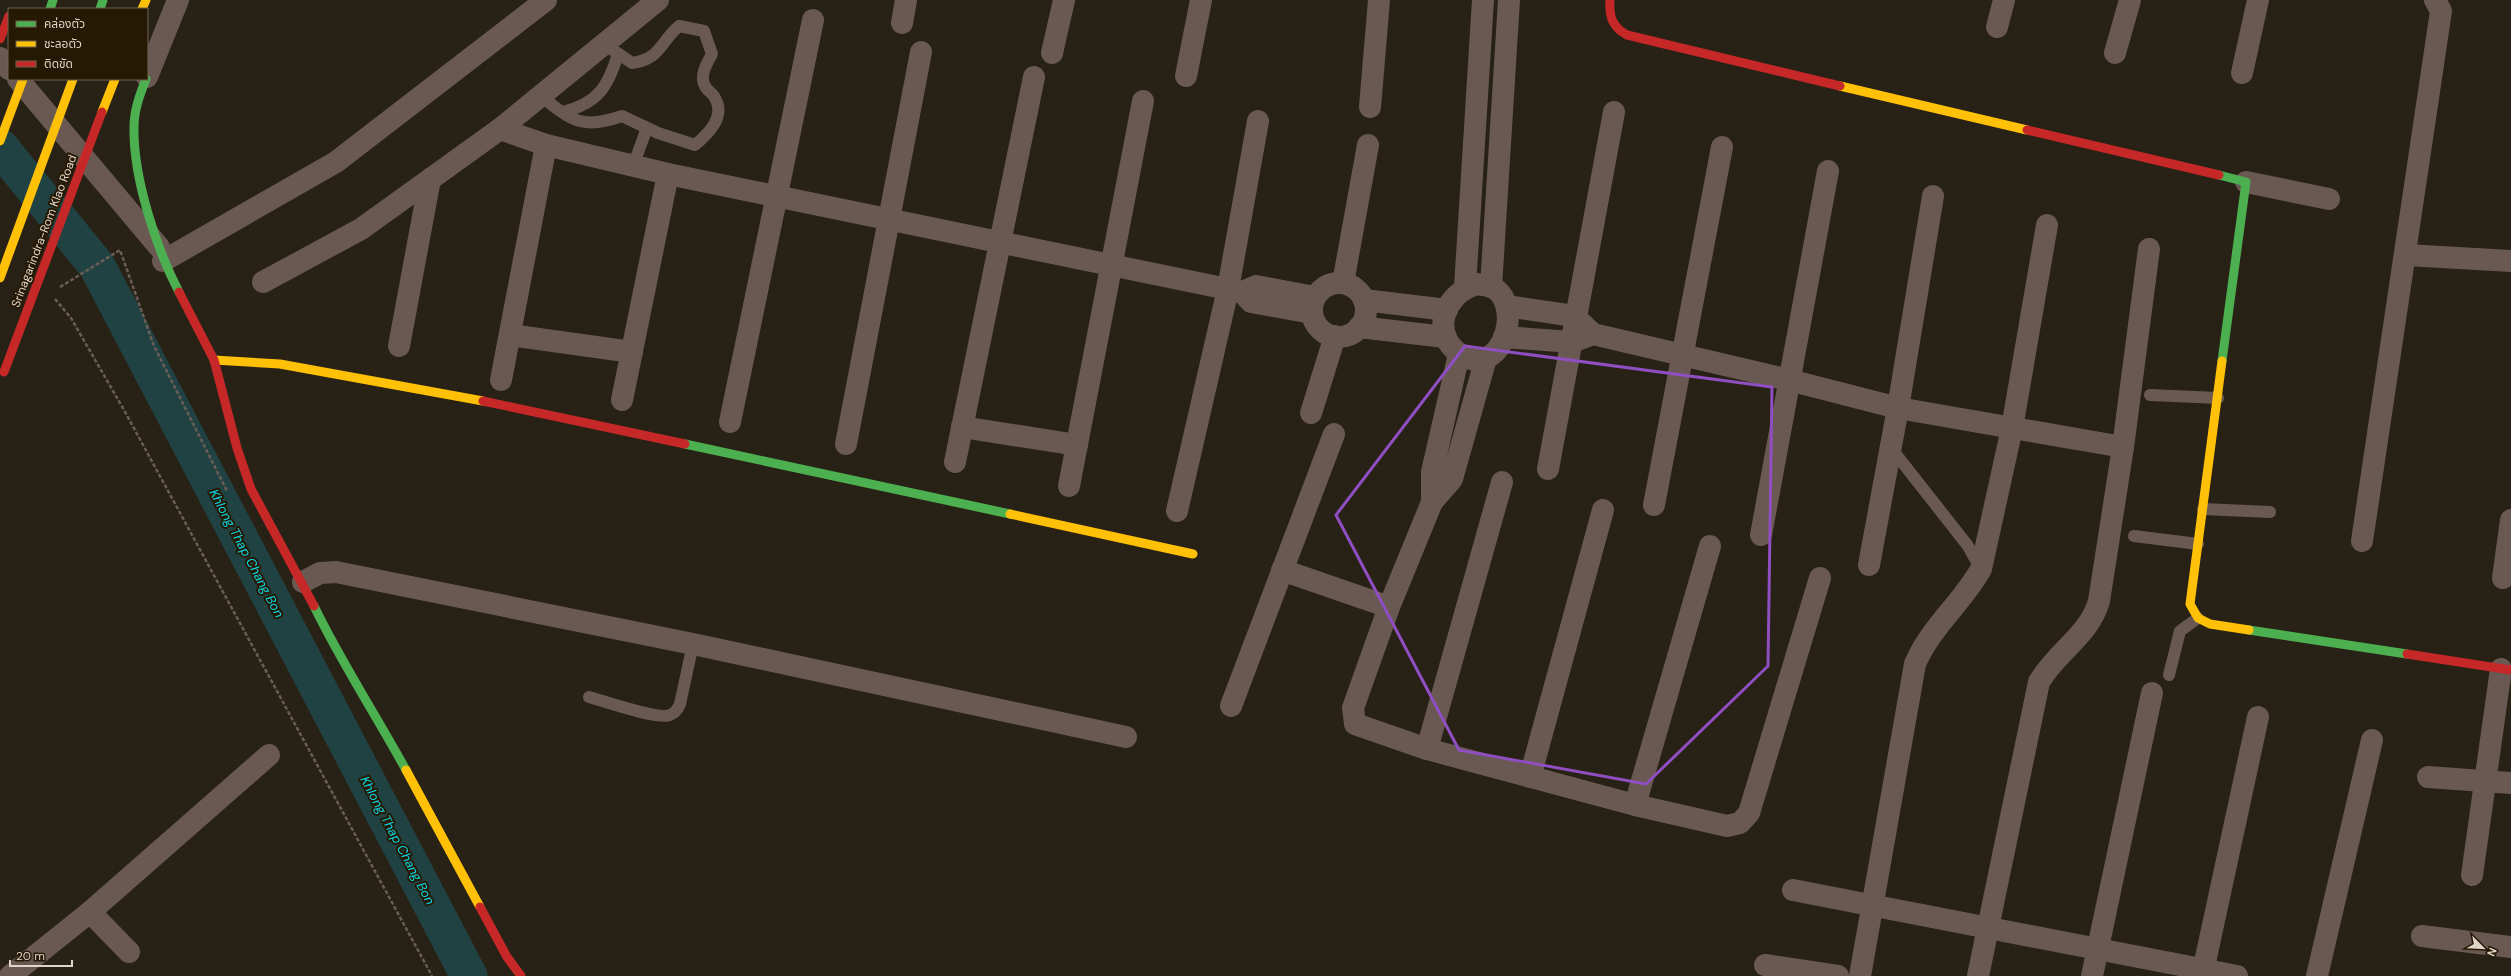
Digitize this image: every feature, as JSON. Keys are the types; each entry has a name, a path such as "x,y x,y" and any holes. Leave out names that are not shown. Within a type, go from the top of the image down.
{"street":[{"path":"148,75 178,0"},
{"path":"161,254 336,162 546,0"},
{"path":"264,282 361,229 500,129 541,96 611,49 658,0"},
{"path":"902,23 906,0"},
{"path":"1052,53 1064,0"},
{"path":"1186,76 1201,0"},
{"path":"1370,107 1379,0"},
{"path":"1465,287 1483,0"},
{"path":"1491,287 1509,0"},
{"path":"1610,0 1609,13 1611,21 1615,28 1627,35 2246,182 2329,199"},
{"path":"1997,27 2004,0"},
{"path":"2115,53 2130,0"},
{"path":"2242,73 2258,0"},
{"path":"2362,541 2406,255 2441,11 2435,0"},
{"path":"0,39 8,19"},
{"path":"730,422 813,20"},
{"path":"846,444 921,52"},
{"path":"0,58 8,68"},
{"path":"954,462 1034,77"},
{"path":"19,80 161,254 214,360 237,448 250,489 303,582 335,649 382,725 507,957 521,976"},
{"path":"0,141 23,80"},
{"name":"Srinagarindra-Rom Klao Road","path":"0,278 73,80"},
{"name":"Srinagarindra-Rom Klao Road","path":"0,382 115,80"},
{"path":"146,80 139,96 134,127 143,180 161,254"},
{"path":"1069,486 1143,101"},
{"path":"1548,469 1572,342 1574,316 1614,112"},
{"path":"1178,511 1235,290 1258,121"},
{"path":"500,129 546,145 668,174 1235,290 1251,302 1313,305"},
{"path":"501,380 546,145"},
{"path":"1343,283 1368,145"},
{"path":"1654,505 1722,147"},
{"path":"1761,535 1828,171"},
{"path":"622,400 668,174"},
{"path":"399,346 430,179"},
{"path":"2246,182 2190,604 2198,618 2210,624 2506,669 2486,780 2472,876"},
{"path":"1869,565 1898,408 1933,196"},
{"path":"1860,976 1915,664 1922,646 1969,589 1981,569 2012,428 2048,225"},
{"path":"1978,976 2038,682 2056,658 2084,631 2094,617 2097,606 2123,447 2149,249"},
{"path":"2406,255 2511,261"},
{"path":"1343,283 1352,286 1364,300 1364,319 1359,327 1349,334 1335,336 1320,329 1313,305 1327,285 1343,283"},
{"path":"1477,284 1491,287 1500,294 1507,306 1504,337 1498,350 1486,358 1472,360 1459,354 1450,346 1445,337 1444,320 1447,310 1457,292 1465,287 1477,284"},
{"path":"1364,300 1447,310"},
{"path":"1507,306 1574,316 1593,334 1789,380 1898,408 2123,447"},
{"path":"1359,327 1445,337"},
{"path":"1504,337 1572,342 1593,334"},
{"path":"510,336 632,352"},
{"path":"1311,413 1335,336"},
{"path":"1432,502 1432,472 1459,354"},
{"path":"1486,358 1452,479 1432,502 1389,607 1353,708 1352,718 1358,726 1427,749 1635,805 1727,826 1740,824 1749,813 1820,578"},
{"path":"214,360 280,364 443,392 1193,554"},
{"path":"962,427 1077,445"},
{"path":"1231,706 1334,434"},
{"path":"1427,749 1502,482"},
{"path":"1530,777 1603,510"},
{"path":"2503,578 2511,523"},
{"path":"1635,805 1710,546"},
{"path":"1282,570 1389,607"},
{"path":"303,582 320,573 336,572 693,644 1126,737"},
{"path":"2092,976 2152,693"},
{"path":"2202,973 2258,717"},
{"path":"2317,976 2372,740"},
{"path":"10,976 90,912 269,755"},
{"path":"2428,777 2511,783"},
{"path":"1793,890 2098,949 2202,973 2237,976"},
{"path":"90,912 129,952"},
{"path":"2422,936 2511,947"},
{"path":"1765,965 1838,976"}],"lane":[{"path":"541,96 563,112 585,124 605,122 622,116 647,128 695,145 708,134 718,118 716,98 704,86 703,78 705,66 712,54 704,31 679,26 670,34 666,42 656,54 644,61 632,63 611,49 609,78 599,95 587,103 563,112"},
{"path":"633,166 647,128"},
{"path":"2150,395 2218,398"},
{"path":"1891,448 1968,546 1981,569"},
{"path":"2203,509 2270,512"},
{"path":"2134,536 2198,544"},
{"path":"2170,675 2180,631 2198,618"},
{"path":"589,697 657,716 669,716 677,711 680,704 693,644"}],"path":[{"path":"56,289 120,250"},
{"path":"53,298 71,318 124,410 432,976"}],"highlighted area":[{"path":"1465,346 1772,387 1768,666 1646,784 1459,750 1336,515"}],"waterway":[{"name":"Khlong Thap Chang Bon","path":"0,147 97,266 469,976"}],"traffic: fast":[{"path":"50,8 53,0"},
{"path":"100,8 103,0"},
{"path":"146,80 138,102 134,121 137,168 154,234 179,292"},
{"path":"2219,175 2246,182 2222,361"},
{"path":"685,444 1010,514"},
{"path":"314,606 324,627 406,770"},
{"path":"2249,630 2407,654"}],"traffic: slow":[{"path":"142,8 146,0"},
{"path":"0,141 23,80"},
{"path":"0,278 73,80"},
{"path":"102,112 115,80"},
{"path":"1840,86 2027,130"},
{"path":"214,360 280,364 483,401"},
{"path":"2222,361 2190,604 2198,618 2210,624 2249,630"},
{"path":"1010,514 1193,554"},
{"path":"406,770 480,907"}],"traffic: jam":[{"path":"1610,0 1612,20 1615,25 1627,35 1840,86"},
{"path":"0,39 8,19"},
{"path":"4,372 102,112"},
{"path":"2027,130 2219,175"},
{"path":"179,292 214,360 237,448 251,489 314,606"},
{"path":"483,401 685,444"},
{"path":"2407,654 2511,670"},
{"path":"480,907 507,957 521,976"}]}
